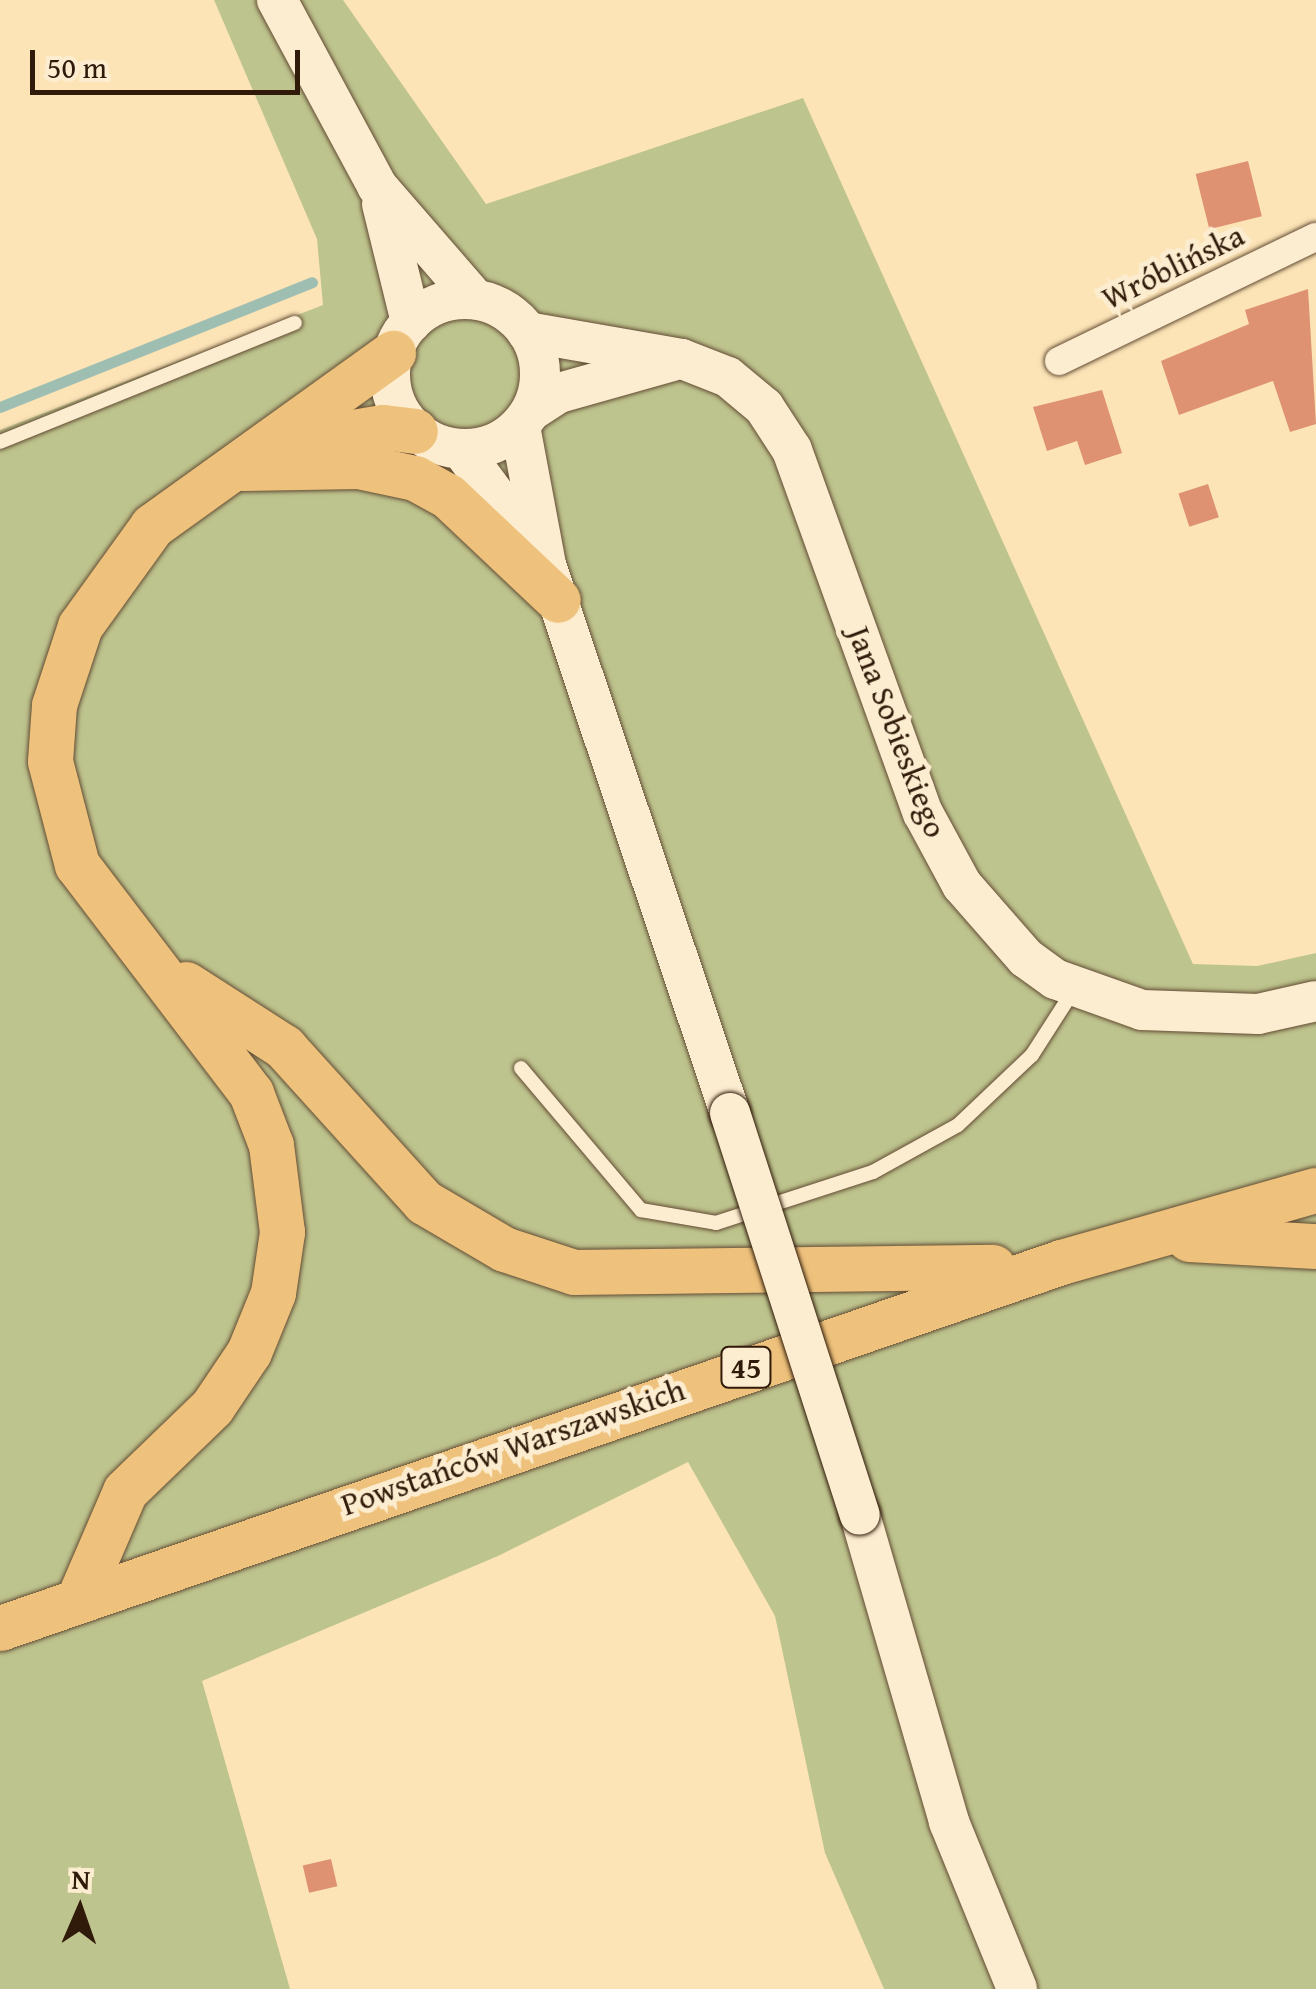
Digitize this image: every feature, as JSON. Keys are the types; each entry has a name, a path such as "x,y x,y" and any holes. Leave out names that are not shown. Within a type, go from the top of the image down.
{"main road":[{"path":"277,0 377,186 475,300 527,332 540,375 525,419 552,582 860,1514 949,1822 997,1950 1018,1989"},
{"path":"377,186 402,337 390,387 415,431"},
{"path":"79,1598 125,1491 212,1407 249,1352 273,1293 282,1232 271,1144 251,1093 77,864 50,734 80,626 104,587 152,526 221,471 269,446 452,300 475,300"},
{"name":"Jana Sobieskiego","path":"527,332 682,359 728,377 792,450 943,852 997,932 1075,988 1175,1014 1258,1014 1316,1000"},
{"path":"462,450 525,419 559,393 682,359"},
{"path":"269,446 382,427 415,431 462,450 552,582"},
{"path":"221,471 287,462 415,478 448,496 552,582"},
{"path":"159,967 284,1047 424,1202 522,1255 574,1272 693,1275 1060,1262"},
{"name":"Powstańców Warszawskich","path":"0,1628 1060,1262 1316,1190"},
{"path":"1148,1238 1316,1246"},
{"path":"997,1950 1004,1989"}],"street":[{"name":"Wróblińska","path":"1059,360 1316,237"}],"lane":[{"path":"0,442 295,323"},
{"path":"521,1068 641,1210 716,1223 873,1172 958,1126 1032,1055 1075,988"}],"green space":[{"path":"214,0 343,0 486,204 803,98 1193,964 1257,966 1316,953 1316,1989 884,1989 825,1853 775,1616 688,1462 498,1556 202,1681 290,1989 0,1989 0,430 323,305 317,239"}],"building":[{"path":"1248,161 1262,216 1209,229 1196,174"},
{"path":"1308,289 1316,424 1290,432 1273,381 1179,415 1161,361 1249,324 1245,310"},
{"path":"1102,390 1122,453 1085,465 1077,441 1047,451 1033,407"},
{"path":"1208,484 1219,517 1189,527 1179,494"},
{"path":"331,1859 337,1886 309,1893 303,1866"}],"waterway":[{"path":"0,407 312,282"}]}
